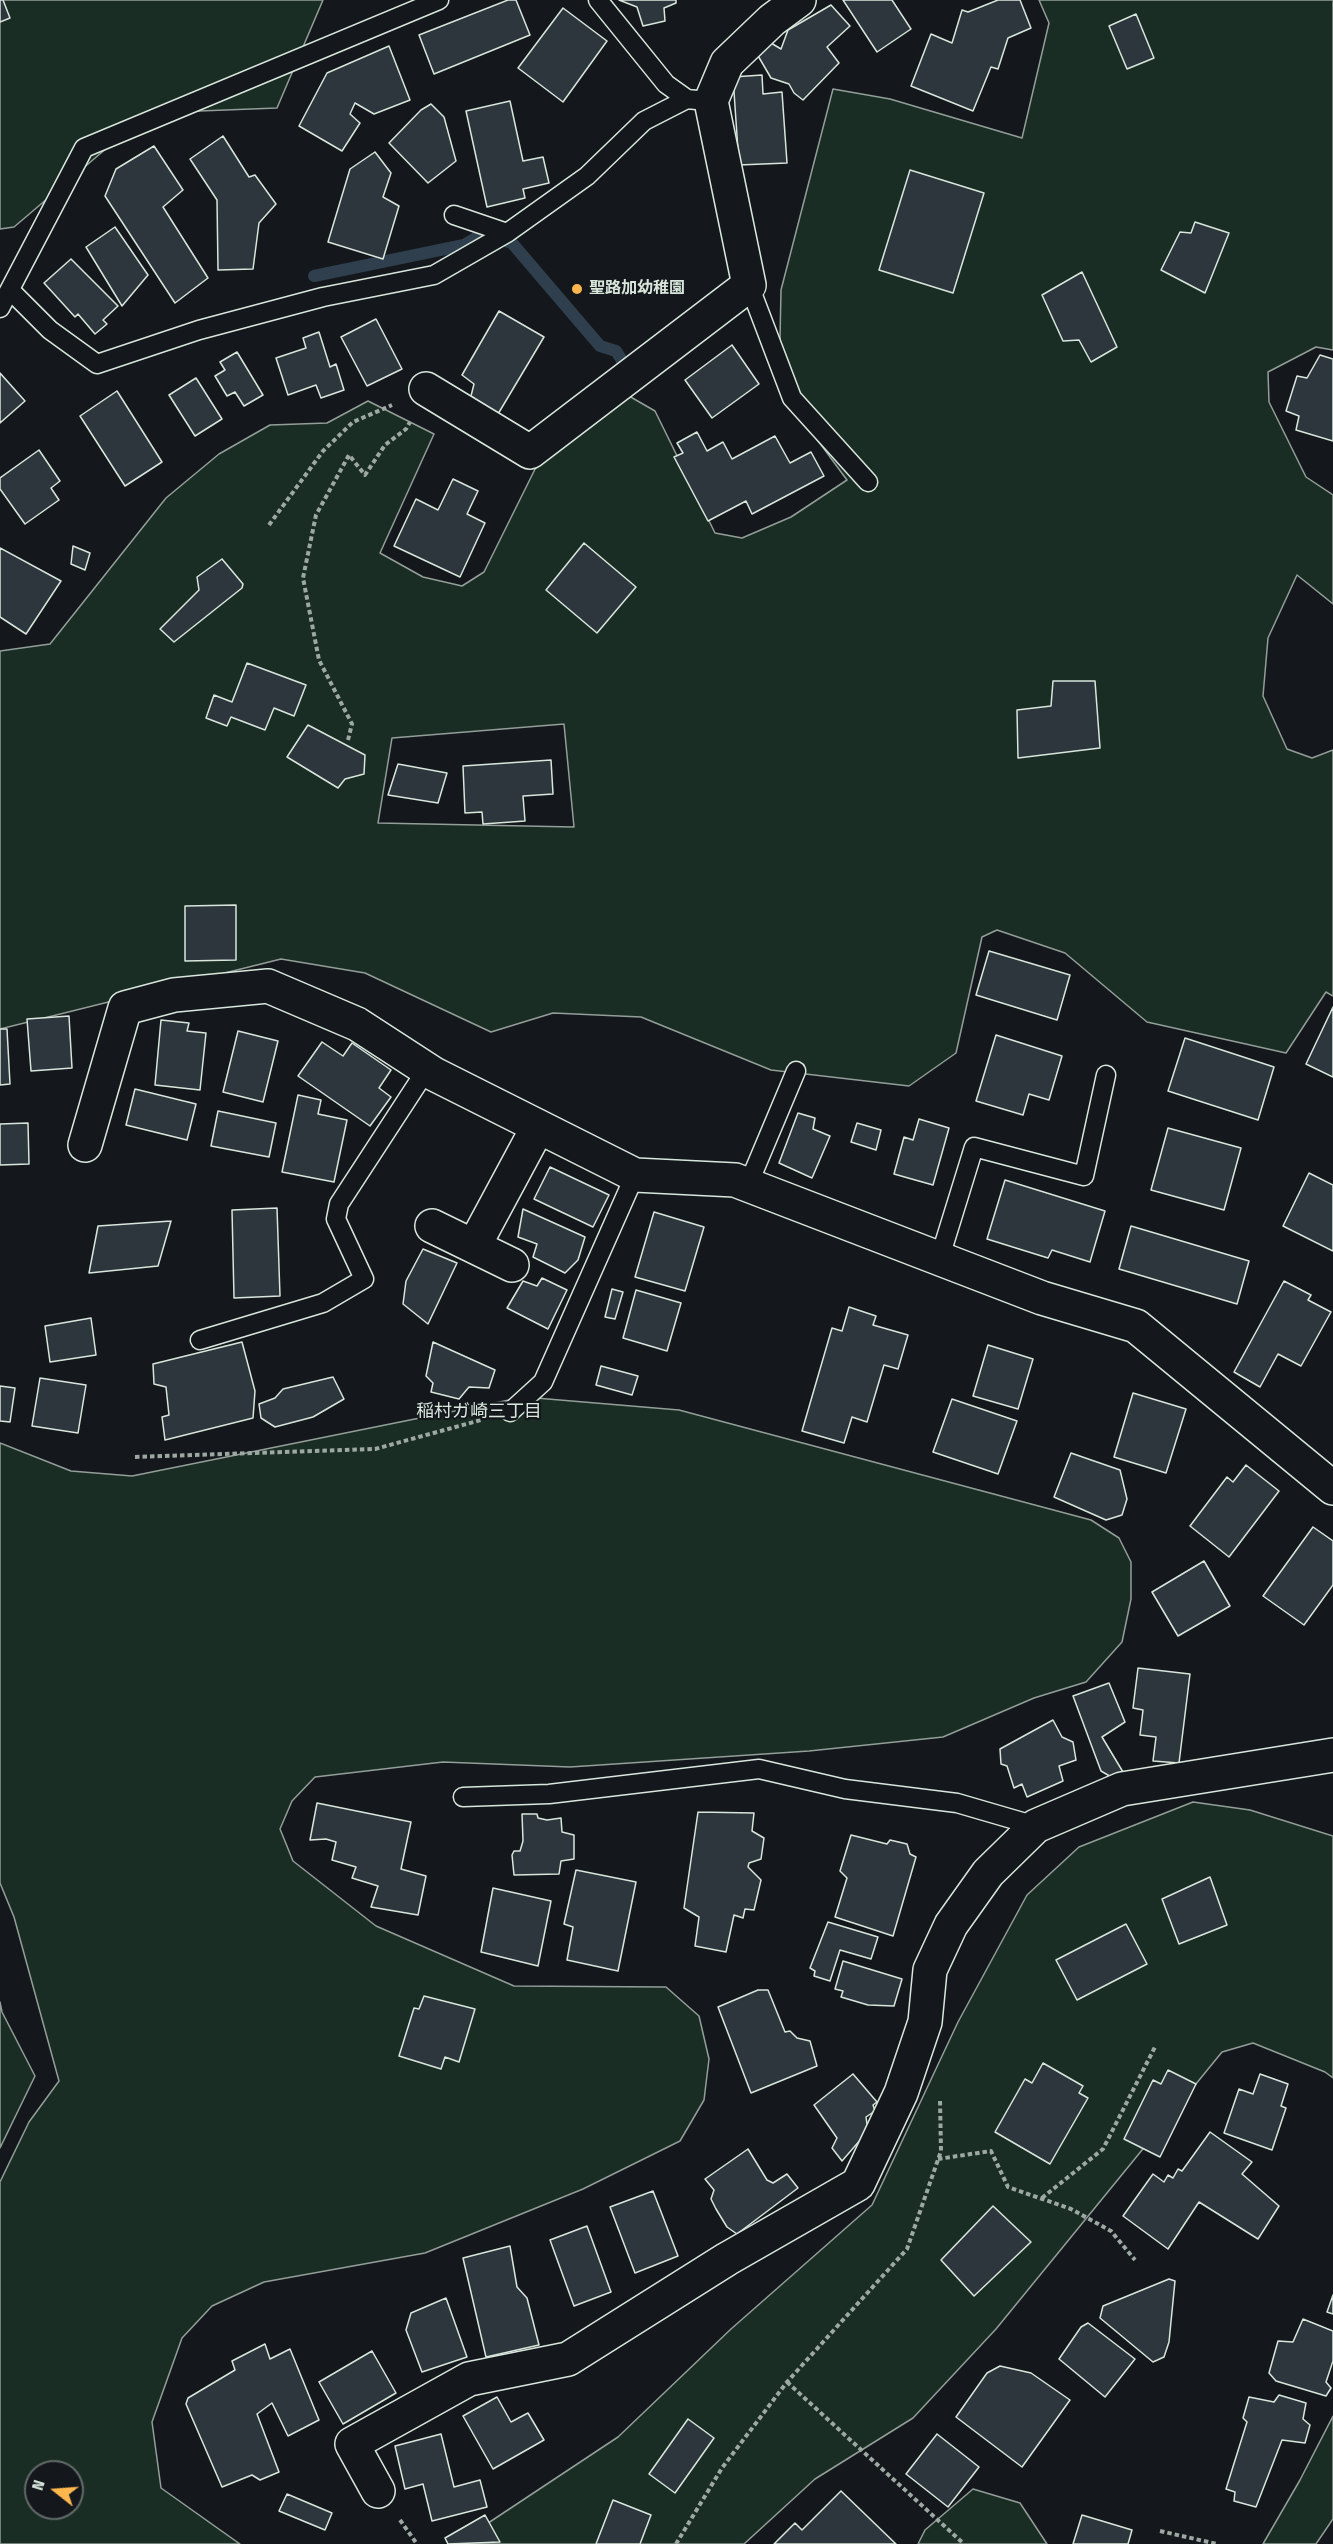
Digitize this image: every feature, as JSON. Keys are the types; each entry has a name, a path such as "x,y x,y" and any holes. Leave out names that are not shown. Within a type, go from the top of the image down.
{"street":[{"path":"426,389 530,452 749,285 699,100 727,63 772,20 800,0"},
{"path":"85,1144 125,1008 174,995 268,986 357,1024 427,1069 635,1175 735,1180 1042,1298 1136,1326 1328,1475"},
{"path":"474,1246 538,1127"},
{"path":"432,1226 512,1265"},
{"path":"378,2491 352,2444 469,2379 568,2359 727,2259 858,2184 901,2093 925,2022 930,1970 951,1925 988,1873 1036,1826 1122,1789 1333,1755"}],"lane":[{"path":"0,308 84,148 439,0"},
{"path":"598,0 666,84 699,100"},
{"path":"10,290 50,330 98,364 199,330 323,297 434,275 500,238 587,176 645,121 699,100"},
{"path":"454,215 500,238"},
{"path":"749,285 792,398 868,482"},
{"path":"200,1340 322,1303 364,1279 336,1219 339,1204 427,1069"},
{"path":"748,1185 796,1071"},
{"path":"940,1257 974,1147 1084,1176 1106,1075"},
{"path":"510,1412 543,1382 635,1175"},
{"path":"463,1797 549,1794 759,1769 845,1789 957,1803 1036,1826"}],"path":[{"path":"268,525 323,451 353,422 426,389"},
{"path":"348,740 352,724 319,660 303,578 316,515 349,455 365,475 385,445 406,429 426,389"},
{"path":"135,1457 375,1449 510,1412"},
{"path":"1041,2199 1104,2149 1156,2045"},
{"path":"676,2544 722,2468 787,2382 907,2249 941,2151 940,2091"},
{"path":"938,2159 991,2151 1008,2187 1071,2209 1111,2231 1135,2260"},
{"path":"787,2382 964,2544"},
{"path":"1160,2531 1217,2544"}],"green space":[{"path":"0,0 323,0 277,108 148,113 14,227 0,229"},
{"path":"1039,0 1333,0 1333,350 1316,347 1268,372 1269,402 1306,477 1333,495 1333,604 1297,575 1268,638 1263,696 1287,749 1312,758 1333,750 1333,996 1326,992 1286,1053 1147,1022 1065,953 997,930 982,937 956,1053 909,1086 771,1070 641,1017 553,1013 491,1032 365,973 281,959 0,1029 0,651 50,644 166,498 219,454 270,425 327,423 368,401 434,434 380,553 423,577 462,586 484,572 546,447 622,392 655,411 715,533 742,538 791,517 847,480 779,388 781,290 833,89 890,99 1022,138 1049,23","holes":["564,724 574,827 378,823 392,738"]},
{"path":"524,1397 679,1410 1091,1520 1119,1538 1131,1562 1131,1599 1122,1642 1086,1682 1034,1698 943,1737 809,1751 570,1767 443,1762 315,1777 292,1801 280,1829 293,1861 376,1926 514,1986 666,1987 699,2016 709,2059 704,2100 680,2141 583,2189 425,2253 264,2282 212,2306 182,2338 152,2422 161,2488 240,2544 0,2544 0,2182 29,2122 59,2081 14,1917 0,1883 0,1443 71,1471 132,1476"},
{"path":"1193,1802 1250,1810 1333,1836 1333,2078 1325,2072 1253,2043 1222,2052 996,2329 913,2418 815,2479 744,2544 453,2544 458,2543 618,2437 731,2329 872,2205 958,2022 1027,1895 1079,1847"},
{"path":"0,2002 2,2012 35,2076 0,2148"},
{"path":"1333,2416 1333,2519 1316,2544 1263,2544 1300,2480"},
{"path":"973,2489 1020,2503 1047,2544 918,2544 925,2530"}],"building":[{"path":"0,0 3,0 10,18 0,22"},
{"path":"508,0 516,0 530,35 434,74 419,35"},
{"path":"619,0 676,0 676,3 664,8 665,21 643,26 637,7"},
{"path":"843,0 892,0 911,29 877,52"},
{"path":"998,0 1020,0 1031,28 1008,38 998,69 991,67 973,111 911,86 931,34 952,43 962,10 968,12"},
{"path":"831,5 850,26 827,47 839,63 803,100 794,93 789,84 771,78 757,54 771,43 781,49 788,30"},
{"path":"563,8 607,41 563,102 518,68"},
{"path":"1136,14 1154,58 1127,69 1109,26"},
{"path":"389,46 410,100 374,114 355,103 350,114 360,123 342,151 299,126 327,73"},
{"path":"762,75 763,94 782,92 787,163 739,165 733,77"},
{"path":"510,101 523,161 543,157 549,183 523,189 525,198 487,207 466,111"},
{"path":"431,104 444,117 456,161 428,183 389,143 421,110"},
{"path":"223,136 249,177 255,175 276,204 259,223 253,269 218,270 217,200 190,159"},
{"path":"154,146 183,190 163,207 208,278 175,303 105,196 116,169"},
{"path":"375,152 391,173 383,197 399,206 383,259 328,242 350,169"},
{"path":"910,170 984,193 953,293 879,270"},
{"path":"1195,222 1229,233 1205,293 1161,270 1180,232 1191,233"},
{"path":"115,227 148,275 122,306 86,247"},
{"path":"71,259 118,306 103,320 107,324 95,334 78,314 75,317 44,283"},
{"path":"1082,272 1117,347 1091,362 1079,340 1063,341 1042,295"},
{"path":"499,311 544,337 498,414 471,396 474,384 462,375"},
{"path":"376,319 402,369 367,386 341,337"},
{"path":"319,332 330,367 336,364 344,390 321,398 316,385 288,395 276,358 306,348 303,338"},
{"path":"732,345 759,384 712,418 685,380"},
{"path":"237,352 263,395 244,406 235,392 227,396 215,376 225,370 220,362"},
{"path":"1320,355 1333,359 1333,441 1296,430 1299,416 1286,411 1297,376 1307,378"},
{"path":"0,373 25,401 0,423"},
{"path":"196,378 222,419 195,436 169,395"},
{"path":"117,391 162,462 125,486 80,416"},
{"path":"697,432 707,451 723,442 732,459 775,436 790,463 811,452 824,476 752,514 746,501 708,521 674,457 683,453 677,443"},
{"path":"39,450 60,481 51,488 59,500 25,524 0,489 0,478"},
{"path":"453,479 478,491 467,514 485,523 460,577 394,546 416,499 438,510"},
{"path":"584,543 636,587 597,633 546,590"},
{"path":"73,546 90,553 85,570 71,564"},
{"path":"0,548 61,581 26,634 0,617"},
{"path":"222,559 243,584 242,588 174,642 160,629 199,590 197,577"},
{"path":"247,663 306,685 294,716 274,708 265,730 231,717 227,726 206,718 214,695 232,702"},
{"path":"1053,681 1095,681 1100,748 1018,758 1017,710 1051,706"},
{"path":"308,725 365,755 364,774 345,779 338,788 287,757"},
{"path":"551,760 553,794 523,796 525,821 483,824 482,812 465,813 463,766"},
{"path":"398,764 447,773 438,803 388,795"},
{"path":"236,905 236,960 185,961 185,906"},
{"path":"989,951 1070,975 1057,1020 976,995"},
{"path":"1333,1007 1333,1077 1306,1064"},
{"path":"69,1016 72,1068 31,1071 27,1019"},
{"path":"161,1020 189,1023 187,1031 206,1033 200,1090 155,1085"},
{"path":"0,1029 7,1029 10,1084 0,1085"},
{"path":"238,1031 278,1041 263,1102 223,1092"},
{"path":"996,1035 1062,1056 1049,1100 1029,1094 1023,1115 976,1101"},
{"path":"1185,1038 1274,1067 1258,1120 1168,1091"},
{"path":"322,1042 343,1056 352,1043 391,1070 379,1088 391,1097 370,1126 298,1076"},
{"path":"135,1089 196,1104 187,1140 126,1125"},
{"path":"298,1095 321,1100 318,1114 347,1120 334,1182 282,1172"},
{"path":"218,1111 276,1123 269,1157 211,1146"},
{"path":"798,1113 815,1118 813,1129 830,1136 812,1178 779,1163"},
{"path":"919,1119 949,1128 933,1185 894,1174 904,1137 913,1140"},
{"path":"28,1123 29,1164 0,1165 0,1124"},
{"path":"857,1123 881,1130 876,1150 851,1142"},
{"path":"1168,1128 1241,1148 1224,1210 1151,1190"},
{"path":"550,1167 609,1195 593,1227 534,1199"},
{"path":"1309,1173 1333,1185 1333,1251 1283,1226"},
{"path":"1005,1180 1105,1211 1090,1262 1052,1250 1048,1258 987,1239"},
{"path":"277,1208 280,1296 234,1298 232,1210"},
{"path":"523,1209 585,1237 578,1260 565,1273 533,1257 537,1244 518,1237"},
{"path":"654,1212 704,1227 685,1291 635,1277"},
{"path":"171,1221 158,1266 89,1273 98,1226"},
{"path":"1131,1226 1249,1261 1237,1304 1119,1269"},
{"path":"423,1249 457,1263 428,1324 403,1304 406,1281"},
{"path":"542,1278 567,1290 548,1329 507,1308 523,1281 537,1286"},
{"path":"1284,1281 1311,1295 1308,1300 1331,1312 1301,1366 1278,1354 1260,1387 1234,1372"},
{"path":"612,1289 623,1292 615,1319 605,1317"},
{"path":"636,1290 681,1303 667,1351 623,1338"},
{"path":"849,1307 876,1316 873,1325 908,1335 898,1369 884,1365 867,1422 852,1417 844,1443 802,1431 832,1328 842,1331"},
{"path":"91,1318 96,1355 50,1362 45,1326"},
{"path":"242,1342 255,1391 253,1418 165,1440 162,1417 169,1415 166,1387 154,1384 153,1364"},
{"path":"433,1342 495,1370 489,1388 469,1387 459,1399 431,1392 433,1383 426,1376"},
{"path":"988,1345 1033,1359 1018,1409 973,1396"},
{"path":"601,1366 638,1376 632,1395 596,1385"},
{"path":"333,1377 344,1399 313,1417 275,1427 261,1418 259,1404 275,1398 283,1389"},
{"path":"40,1378 86,1385 78,1433 32,1426"},
{"path":"0,1386 15,1388 10,1422 0,1421"},
{"path":"1133,1393 1186,1409 1166,1473 1114,1457"},
{"path":"952,1399 1017,1421 998,1474 933,1452"},
{"path":"1071,1453 1120,1470 1127,1499 1122,1515 1106,1520 1054,1497"},
{"path":"1246,1465 1279,1491 1229,1557 1190,1526 1227,1477 1233,1482"},
{"path":"1313,1527 1333,1541 1333,1585 1304,1625 1263,1596"},
{"path":"1204,1561 1230,1606 1178,1636 1152,1592"},
{"path":"1138,1668 1190,1674 1179,1763 1153,1761 1156,1737 1140,1735 1143,1710 1133,1708"},
{"path":"1109,1683 1125,1722 1102,1737 1123,1772 1113,1778 1101,1771 1073,1696"},
{"path":"1053,1720 1062,1737 1073,1742 1076,1760 1059,1766 1063,1781 1027,1797 1022,1784 1014,1788 1007,1766 1001,1764 1000,1749"},
{"path":"317,1803 411,1822 401,1869 426,1876 418,1915 371,1907 378,1886 352,1878 356,1867 332,1860 336,1842 326,1839 310,1840"},
{"path":"698,1812 754,1813 752,1831 764,1838 761,1859 749,1863 748,1867 761,1880 754,1910 745,1909 743,1918 734,1915 726,1952 695,1946 699,1917 684,1908"},
{"path":"522,1814 537,1814 538,1818 547,1820 561,1818 562,1832 574,1835 574,1859 561,1861 559,1874 514,1875 512,1855 514,1851 520,1851 523,1841"},
{"path":"851,1835 887,1844 890,1840 907,1844 910,1854 916,1857 893,1936 835,1917 847,1878 840,1871"},
{"path":"576,1870 636,1882 618,1971 567,1960 573,1927 564,1924"},
{"path":"1210,1877 1227,1925 1179,1944 1162,1899"},
{"path":"493,1888 551,1901 538,1966 481,1952"},
{"path":"828,1922 878,1937 871,1959 840,1950 830,1981 814,1976 815,1971 810,1968"},
{"path":"1126,1924 1147,1964 1077,2000 1056,1960"},
{"path":"843,1961 902,1979 894,2006 868,2005 841,1997 843,1991 835,1989"},
{"path":"758,1990 768,1990 785,2032 790,2031 797,2038 810,2041 817,2066 751,2093 718,2007"},
{"path":"424,1996 475,2009 459,2062 445,2057 441,2069 399,2056 414,2008 419,2009"},
{"path":"1043,2063 1083,2086 1079,2093 1088,2098 1050,2164 995,2132 1025,2079 1032,2083"},
{"path":"1168,2070 1196,2084 1160,2157 1124,2139 1153,2080 1161,2084"},
{"path":"853,2074 877,2102 873,2105 875,2111 866,2117 868,2131 842,2161 832,2148 837,2138 814,2105"},
{"path":"1260,2074 1288,2084 1281,2106 1286,2108 1272,2150 1224,2133 1239,2089 1253,2094"},
{"path":"1210,2132 1252,2162 1242,2174 1279,2206 1258,2239 1199,2202 1168,2249 1123,2216 1153,2174 1164,2182 1168,2175 1173,2178 1178,2169 1182,2171"},
{"path":"748,2149 767,2180 773,2183 787,2174 798,2188 737,2234 727,2227 716,2209 711,2199 714,2190 705,2179"},
{"path":"653,2191 678,2256 635,2273 610,2207"},
{"path":"993,2206 1031,2242 974,2296 941,2260"},
{"path":"587,2226 611,2292 574,2306 550,2240"},
{"path":"510,2246 517,2287 527,2298 539,2345 486,2357 463,2258"},
{"path":"1169,2279 1175,2281 1169,2342 1164,2357 1153,2362 1100,2318 1103,2306"},
{"path":"1333,2295 1333,2314 1327,2312"},
{"path":"446,2298 467,2357 422,2372 406,2330 411,2313"},
{"path":"1303,2319 1333,2331 1333,2361 1326,2382 1331,2388 1326,2396 1276,2381 1269,2373 1278,2341 1293,2342"},
{"path":"1088,2323 1135,2359 1105,2397 1059,2359 1081,2327"},
{"path":"265,2344 270,2359 290,2349 319,2420 288,2436 272,2403 257,2414 279,2472 260,2480 252,2475 222,2487 186,2404 188,2398 235,2370 232,2361"},
{"path":"372,2351 396,2393 343,2424 319,2382"},
{"path":"1000,2366 1031,2373 1070,2400 1022,2467 956,2417 987,2373"},
{"path":"1279,2395 1306,2403 1303,2419 1310,2425 1305,2443 1282,2440 1256,2507 1234,2501 1235,2492 1226,2489 1247,2422 1243,2418 1249,2397 1274,2402"},
{"path":"497,2397 511,2422 528,2413 544,2440 493,2469 463,2416"},
{"path":"688,2419 714,2438 675,2493 649,2474"},
{"path":"441,2434 454,2487 480,2480 487,2507 432,2521 423,2484 405,2489 395,2446"},
{"path":"937,2434 979,2467 948,2507 906,2474"},
{"path":"841,2491 896,2544 774,2544 795,2523 802,2530"},
{"path":"287,2494 332,2513 325,2530 279,2511"},
{"path":"613,2500 651,2515 640,2544 596,2544"},
{"path":"485,2515 500,2542 448,2544 445,2538"},
{"path":"1082,2515 1132,2530 1128,2544 1073,2544"}],"waterway":[{"path":"314,276 464,245 482,234 512,243 600,346 616,351 625,365"}],"place":[{"name":"聖路加幼稚園","path":"577,289"}],"district":[{"name":"稲村ガ崎三丁目","path":"479,1412"}]}
